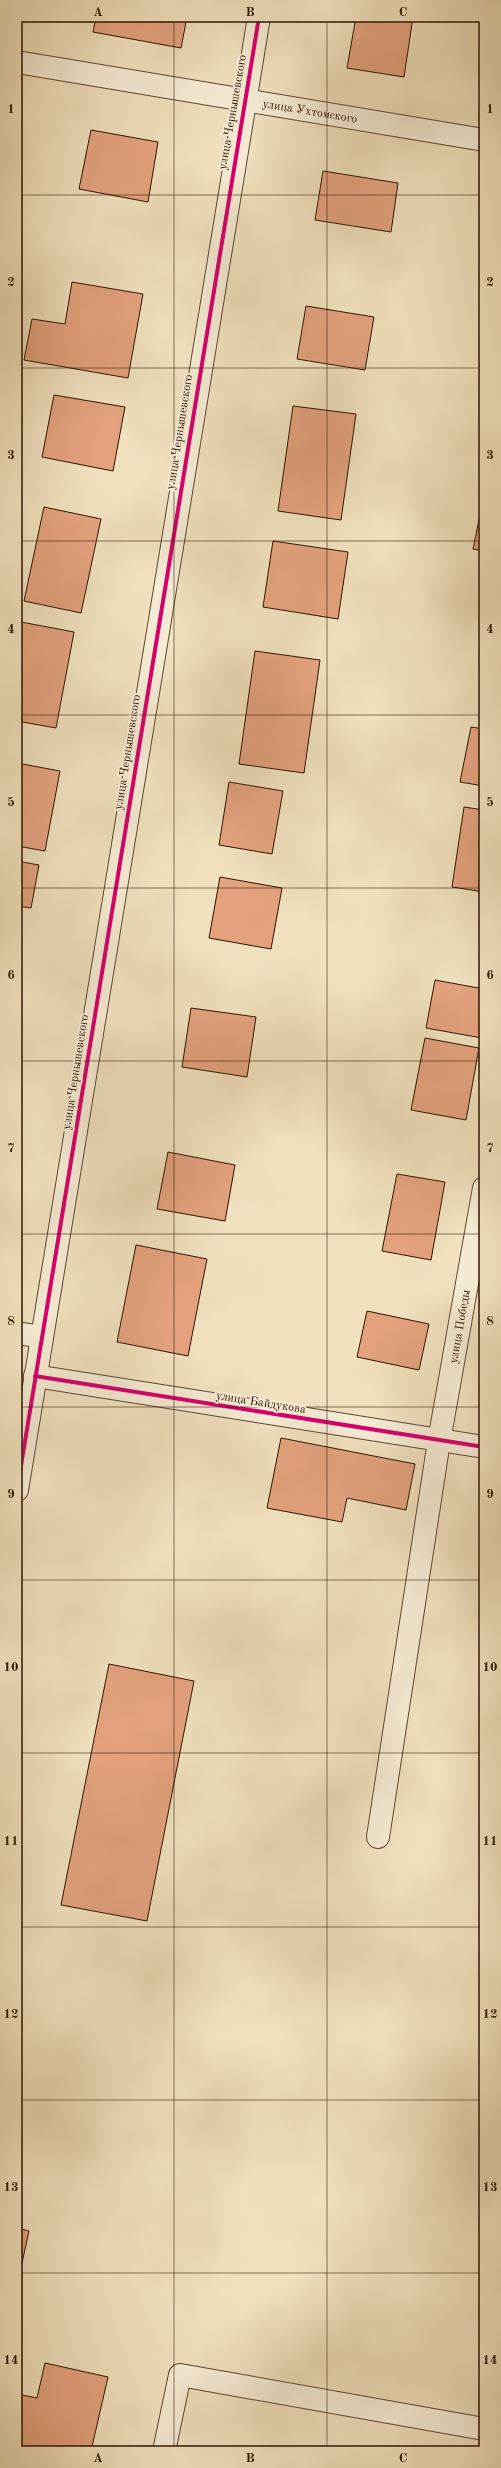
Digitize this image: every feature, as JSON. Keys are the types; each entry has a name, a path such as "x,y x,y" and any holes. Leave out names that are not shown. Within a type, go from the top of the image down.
{"street":[{"name":"улица Чернышевского","path":"17,1490 258,17"},
{"name":"улица Ухтомского","path":"17,62 484,140"},
{"name":"улица Победы","path":"378,1837 439,1441 484,1188"},
{"path":"17,1333 42,1337"},
{"name":"улица Байдукова","path":"35,1376 484,1447"},
{"path":"164,2451 180,2375 484,2429"}],"building":[{"path":"96,17 187,17 181,48 93,32"},
{"path":"356,17 413,17 404,77 347,68"},
{"path":"91,130 158,142 148,202 79,189"},
{"path":"323,171 398,183 391,232 315,220"},
{"path":"72,282 143,294 128,378 24,360 32,319 65,324"},
{"path":"306,306 374,317 365,370 297,359"},
{"path":"54,395 125,407 113,471 42,457"},
{"path":"293,406 356,414 341,520 278,511"},
{"path":"484,495 484,551 473,549"},
{"path":"44,507 101,519 81,613 24,601"},
{"path":"273,541 348,552 338,619 263,607"},
{"path":"21,622 74,632 56,728 17,721 17,641"},
{"path":"255,651 320,660 304,773 239,764"},
{"path":"484,672 484,690 481,689"},
{"path":"471,727 484,729 484,786 460,782"},
{"path":"17,763 60,771 45,851 17,846"},
{"path":"229,782 283,791 272,854 219,845"},
{"path":"464,807 484,810 484,892 452,887"},
{"path":"17,861 39,865 31,908 17,906"},
{"path":"220,877 282,888 271,949 209,938"},
{"path":"435,980 484,989 482,1038 426,1028"},
{"path":"191,1008 256,1017 247,1077 182,1067"},
{"path":"425,1038 479,1048 466,1120 411,1110"},
{"path":"168,1152 235,1165 225,1221 157,1209"},
{"path":"397,1174 445,1182 431,1260 382,1251"},
{"path":"136,1245 207,1259 188,1356 117,1342"},
{"path":"367,1311 429,1324 419,1370 357,1357"},
{"path":"281,1438 415,1464 406,1510 347,1498 342,1522 267,1508"},
{"path":"109,1664 194,1681 147,1921 61,1905"},
{"path":"17,2228 29,2231 20,2272 17,2271"},
{"path":"45,2363 108,2377 91,2451 17,2451 17,2394 37,2398"}],"cycle path":[{"path":"17,1490 259,17"},
{"path":"35,1376 484,1447"}]}
